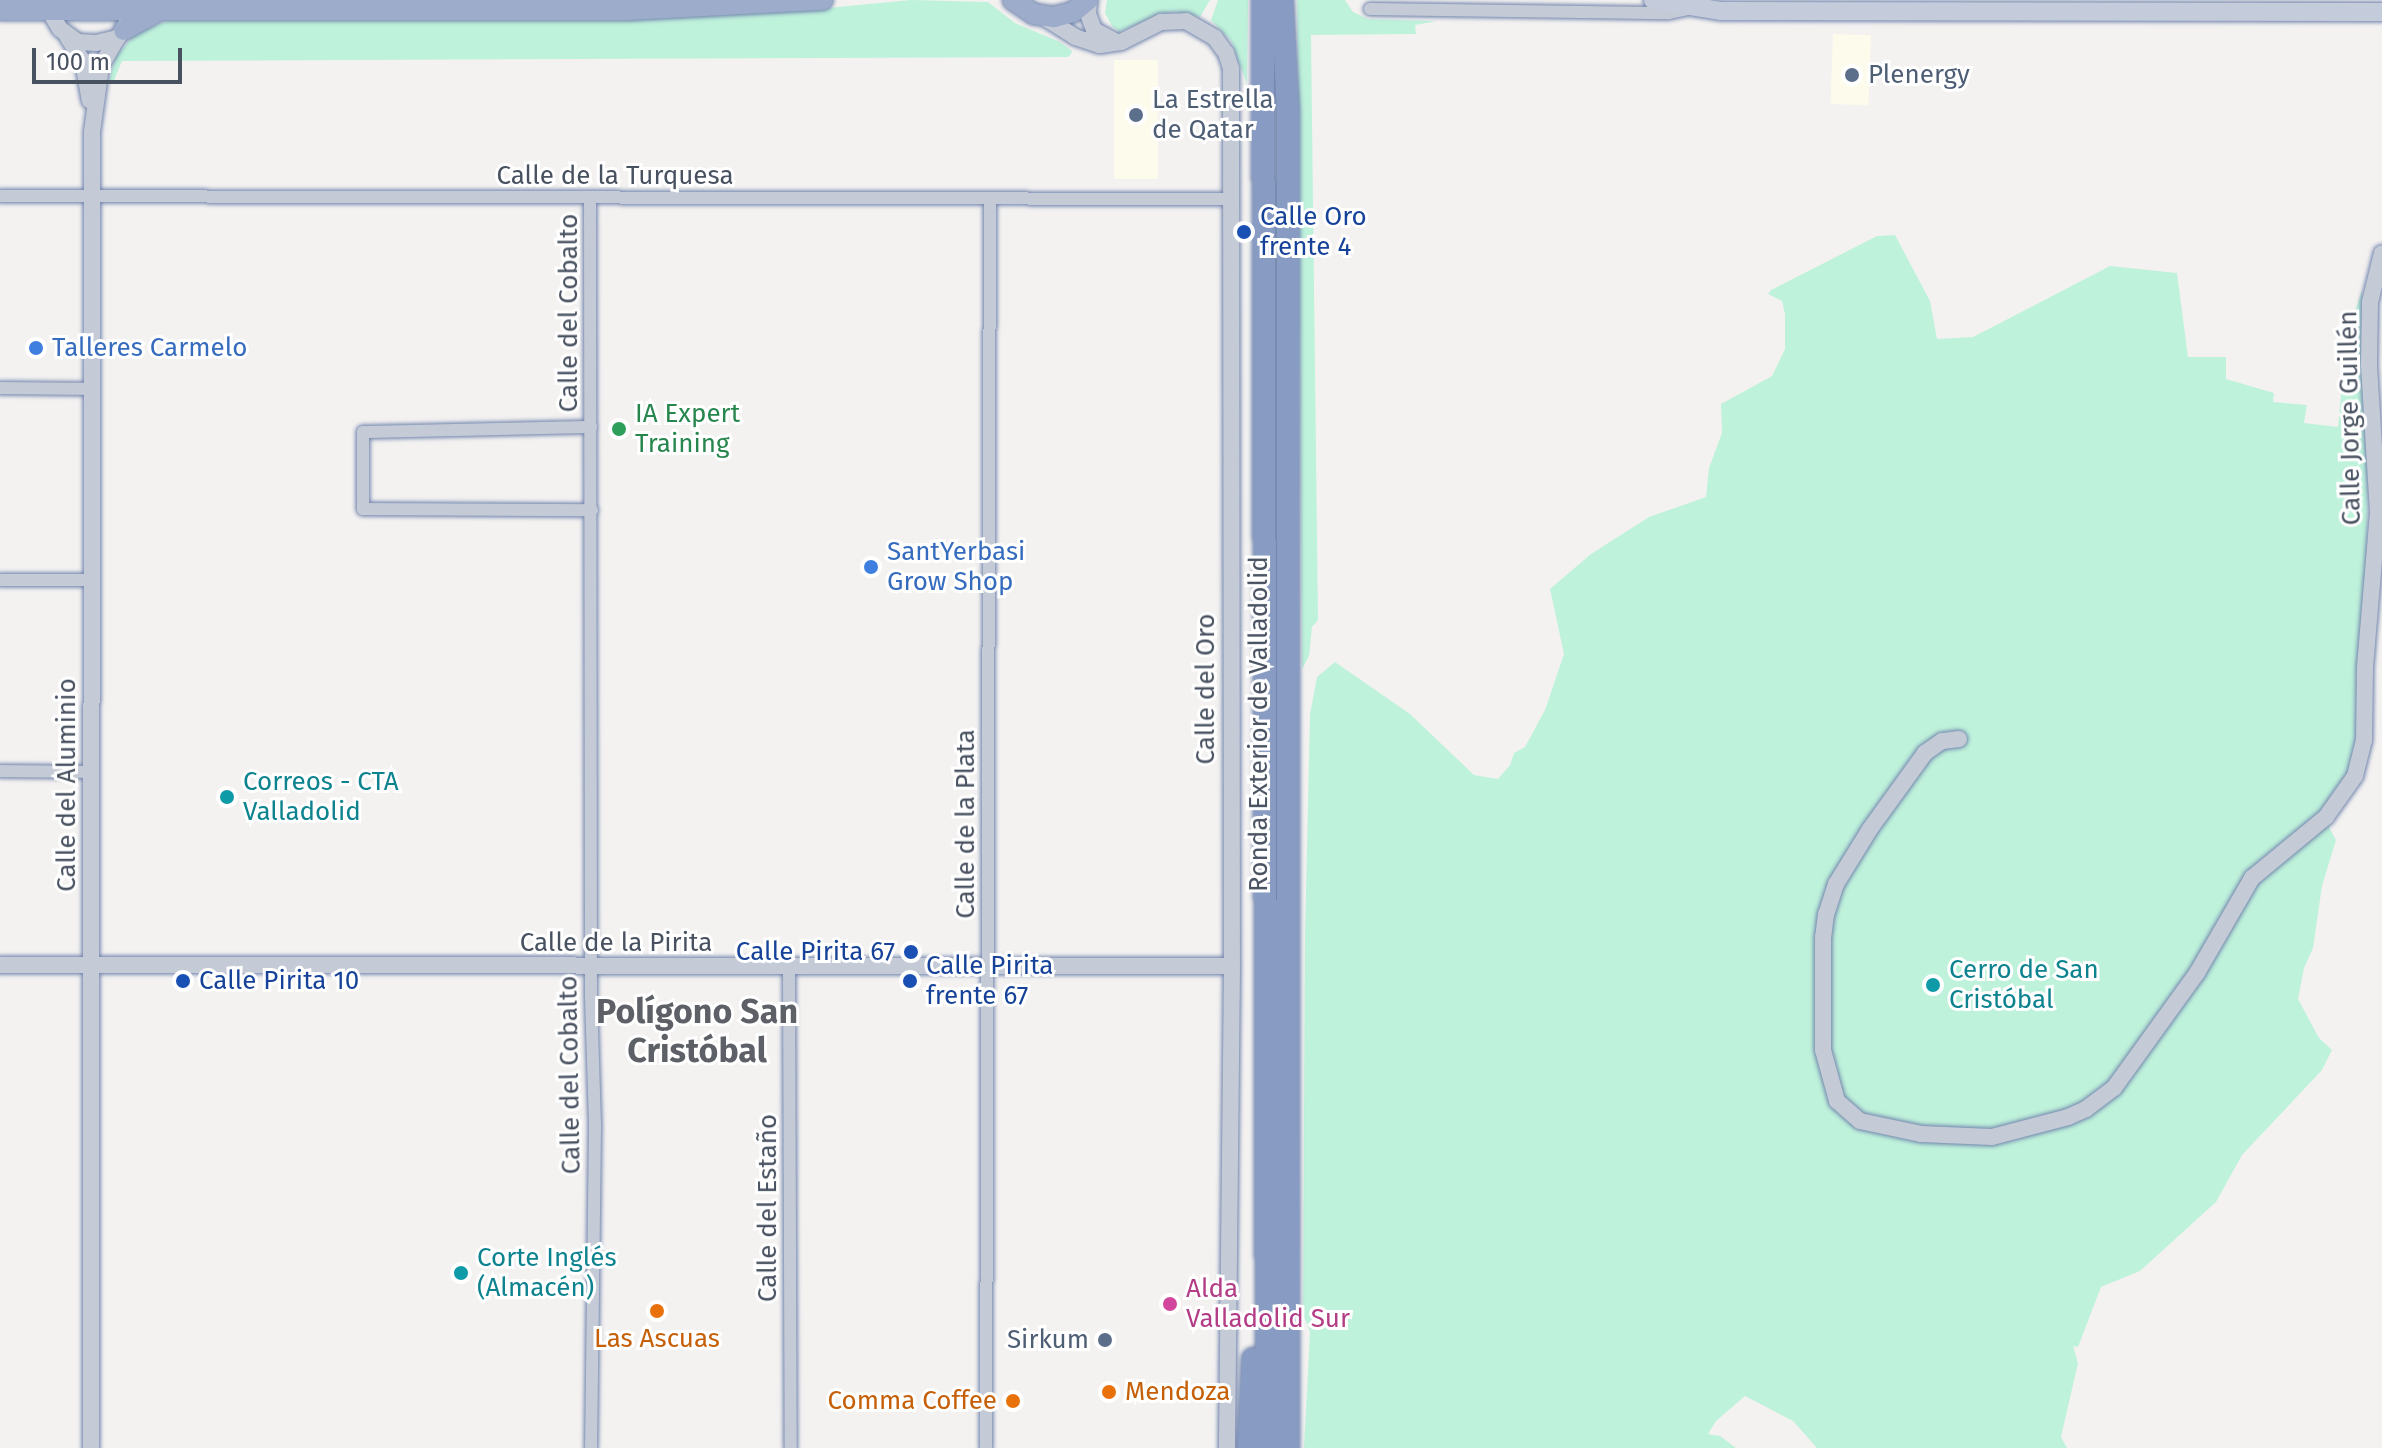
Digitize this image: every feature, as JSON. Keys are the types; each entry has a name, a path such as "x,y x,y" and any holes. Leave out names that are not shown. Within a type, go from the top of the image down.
{"highway":[{"path":"0,12 54,17 136,4 162,9 629,10 823,0"},
{"path":"1013,0 1041,16 1064,15 1088,0"},
{"name":"Ronda Exterior de Valladolid","path":"1263,0 1277,651"},
{"name":"Ronda Exterior de Valladolid","path":"1267,1448 1267,1211 1288,111 1282,0"},
{"path":"120,34 162,9"},
{"name":"Ronda Exterior de Valladolid","path":"1276,705 1288,1448"},
{"path":"1249,1448 1258,1258 1267,1211"}],"main road":[{"path":"1653,0 1720,11 2078,11 2150,6 2338,6 2382,12"}],"street":[{"path":"1088,0 1088,14 1094,30 1100,36 1121,42"},
{"name":"Calle del Aluminio","path":"91,1448 93,122 101,66 136,4"},
{"path":"1370,9 1594,5 1669,13 1691,7"},
{"path":"1041,16 1092,44 1121,42"},
{"path":"54,17 90,43 120,34"},
{"name":"Calle del Aluminio","path":"54,17 83,62 93,122"},
{"name":"Calle del Oro","path":"1121,42 1155,24 1177,20 1200,27 1221,44 1232,81 1232,966 1227,1448"},
{"name":"Calle de la Turquesa","path":"0,196 1231,199"},
{"name":"Calle del Cobalto","path":"590,198 591,967 595,1127 591,1448"},
{"name":"Calle de la Plata","path":"986,1448 990,199"},
{"name":"Calle Jorge Guillén","path":"1959,739 1942,741 1925,753 1854,852 1836,884 1826,914 1823,937 1823,1050 1837,1101 1860,1121 1934,1135 1992,1137 2068,1117 2086,1109 2114,1088 2197,973 2252,878 2340,803 2355,776 2364,741 2365,667 2378,513 2377,395 2370,302 2382,253"},
{"path":"0,388 93,389"},
{"name":"Calle del Cobalto","path":"591,427 363,432 363,509 592,510"},
{"path":"0,580 92,580"},
{"path":"0,771 92,772"},
{"name":"Calle de la Pirita","path":"0,965 1232,966"},
{"name":"Calle del Estaño","path":"789,967 791,1448"}],"shaded area":[{"name":"Plenergy","path":"1833,34 1871,35 1869,105 1831,104"},
{"name":"La Estrella de Qatar","path":"1114,60 1158,60 1158,179 1114,179"}],"green space":[{"path":"911,0 988,2 1015,23 1060,42 1072,51 1068,57 122,61 113,83 109,81 115,57 136,33 175,18 806,10"},
{"path":"1107,0 1210,0 1200,17 1174,12 1160,14 1119,32 1105,13"},
{"path":"1218,0 1248,0 1247,84 1231,41 1211,20"},
{"path":"1297,0 1345,0 1353,12 1368,19 1436,21 1415,25 1416,34 1311,35 1318,620 1312,627 1309,656 1302,669"},
{"path":"1895,235 1930,301 1937,339 1973,337 2110,266 2177,273 2188,357 2226,357 2226,379 2274,393 2273,402 2307,405 2304,423 2338,427 2347,335 2362,290 2368,413 2367,580 2358,740 2349,775 2332,803 2329,827 2336,840 2322,886 2313,948 2304,968 2298,999 2319,1038 2332,1050 2322,1070 2242,1155 2216,1202 2140,1271 2101,1287 2078,1347 2073,1346 2078,1363 2061,1437 2067,1448 1817,1448 1793,1421 1745,1396 1716,1421 1708,1434 1720,1436 1736,1448 1304,1448 1310,1332 1303,1314 1305,937 1310,714 1317,677 1335,662 1410,714 1474,775 1498,779 1510,765 1514,753 1525,747 1545,710 1564,654 1550,589 1591,554 1649,517 1706,497 1709,468 1722,433 1721,404 1772,376 1785,349 1782,301 1768,294 1771,290 1877,236"}],"place":[{"name":"Plenergy","path":"1852,75"},
{"name":"La Estrella de Qatar","path":"1136,115"},
{"name":"Calle Oro frente 4","path":"1244,232"},
{"name":"Talleres Carmelo","path":"36,348"},
{"name":"IA Expert Training","path":"619,429"},
{"name":"SantYerbasi Grow Shop","path":"871,567"},
{"name":"Correos - CTA Valladolid","path":"227,797"},
{"name":"Calle Pirita 67","path":"911,952"},
{"name":"Calle Pirita 10","path":"183,981"},
{"name":"Calle Pirita frente 67","path":"910,981"},
{"name":"Cerro de San Cristóbal","path":"1933,985"},
{"name":"Corte Inglés (Almacén)","path":"461,1273"},
{"name":"Alda Valladolid Sur","path":"1170,1304"},
{"name":"Las Ascuas","path":"657,1311"},
{"name":"Sirkum","path":"1105,1340"},
{"name":"Mendoza","path":"1109,1392"},
{"name":"Comma Coffee","path":"1013,1401"}],"district":[{"name":"Polígono San Cristóbal","path":"697,1030"}]}
